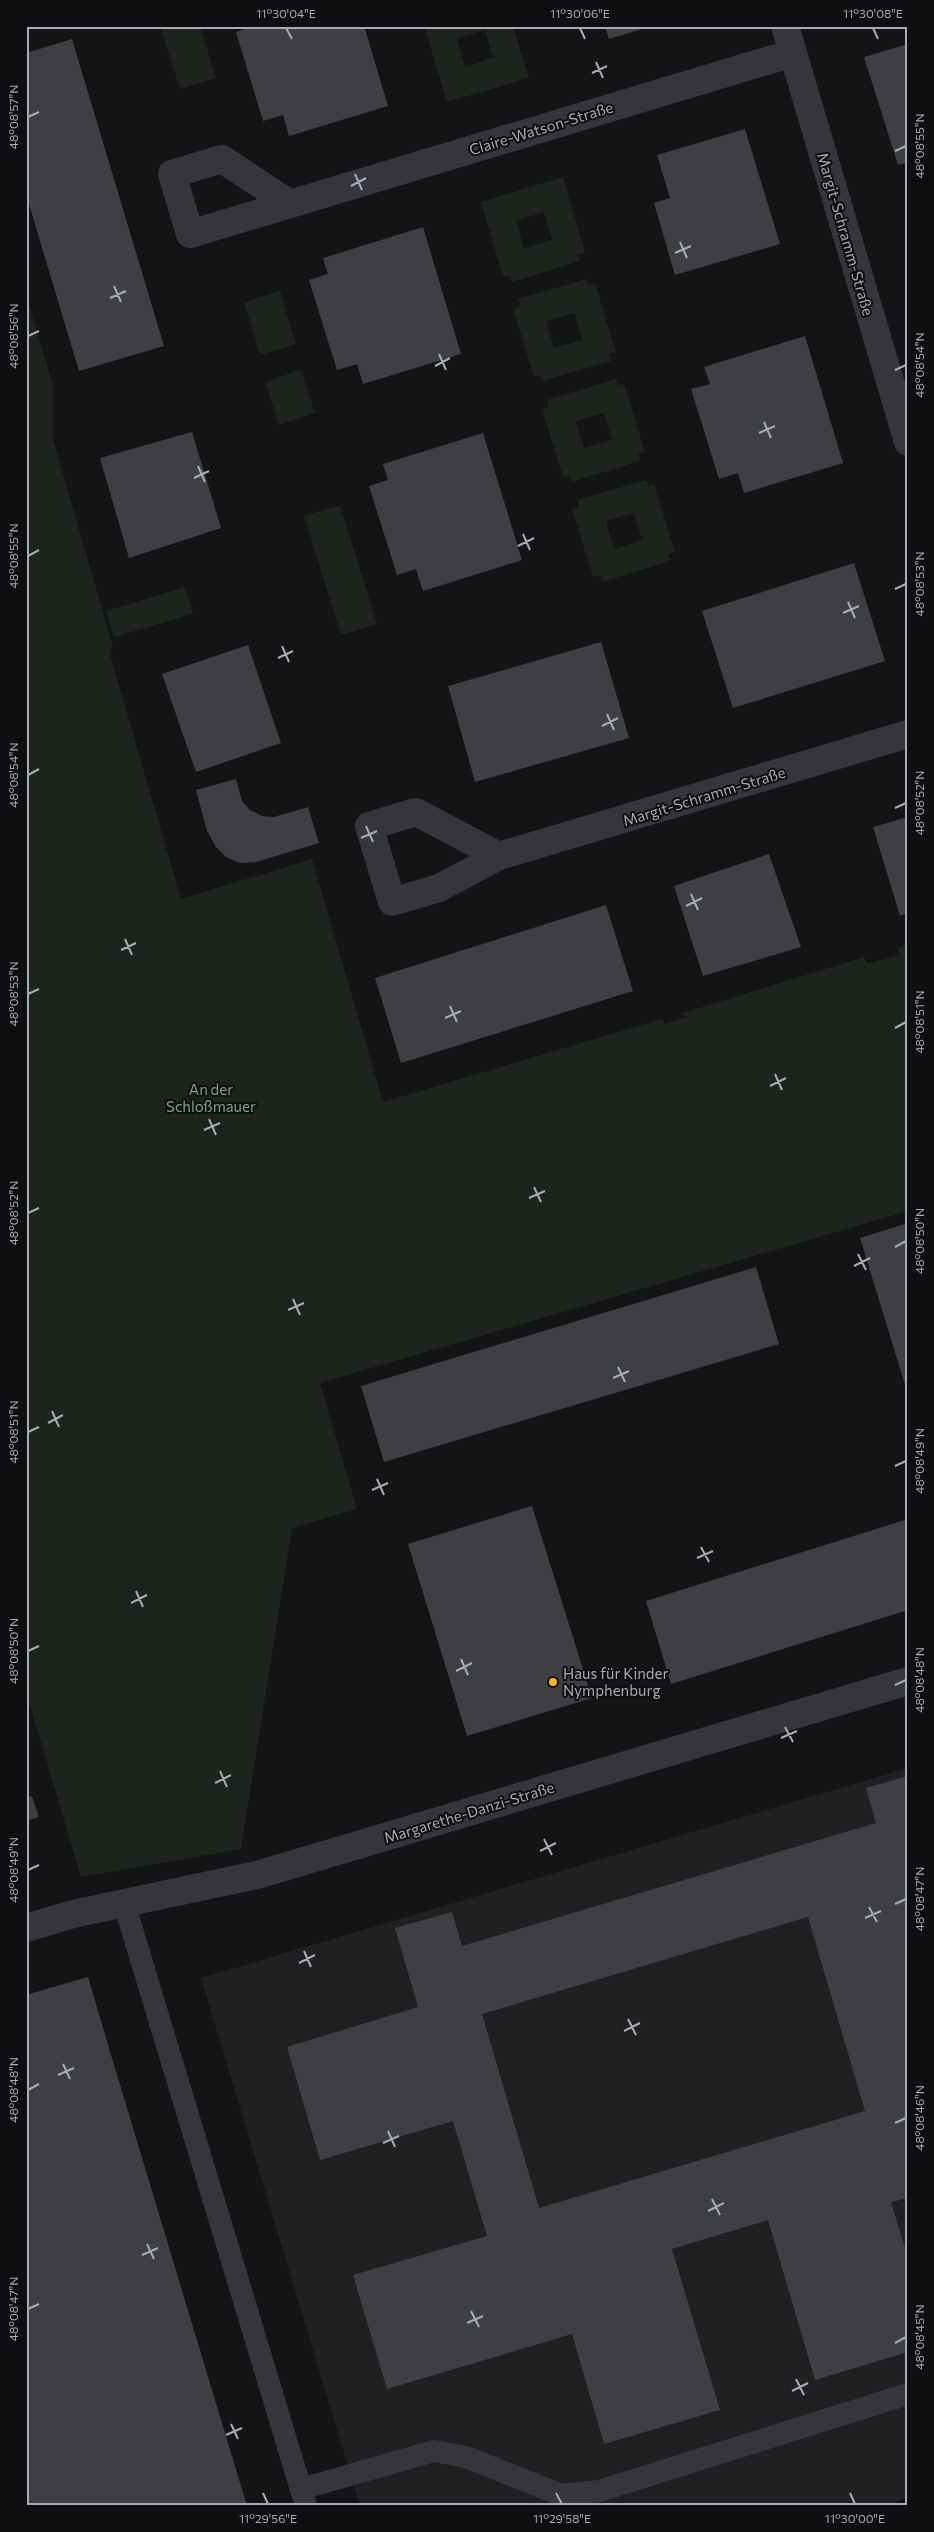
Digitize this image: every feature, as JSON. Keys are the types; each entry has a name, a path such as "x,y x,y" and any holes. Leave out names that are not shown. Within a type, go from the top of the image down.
{"street":[{"name":"Margit-Schramm-Straße","path":"785,26 908,442"},
{"name":"Claire-Watson-Straße","path":"290,204 793,53"},
{"name":"Margit-Schramm-Straße","path":"499,856 908,734"},
{"name":"Margarethe-Danzi-Straße","path":"26,1928 73,1914 257,1875 908,1681"}],"lane":[{"path":"124,1903 304,2498 434,2451 466,2457 560,2495 599,2491 908,2394"}],"shaded area":[{"path":"908,1768 908,2498 884,2506 360,2506 201,1978"}],"green space":[{"path":"160,26 200,26 216,78 180,89"},
{"path":"424,26 513,26 529,78 447,102","holes":["485,30 493,58 465,67 457,38"]},
{"path":"563,177 585,252 578,255 580,261 512,282 510,276 503,277 481,202","holes":["544,212 552,240 524,248 516,221"]},
{"path":"586,279 588,285 595,283 616,352 609,354 611,361 542,381 540,375 534,376 513,309 520,306 518,299","holes":["574,313 583,340 554,348 546,321"]},
{"path":"280,291 296,344 260,355 244,302"},
{"name":"An der Schloßmauer","path":"26,295 53,385 53,439 113,647 109,651 181,899 312,859 383,1102 662,1019 664,1024 685,1018 683,1013 864,957 867,964 900,955 898,948 908,945 908,1211 320,1383 357,1509 292,1528 241,1849 81,1877 26,1692"},
{"path":"301,370 315,413 279,425 265,382"},
{"path":"616,379 618,385 624,384 645,452 638,454 640,461 572,482 570,475 563,477 542,409 549,407 547,400","holes":["604,413 612,440 584,448 576,421"]},
{"path":"646,480 648,486 654,484 675,552 668,554 670,561 602,582 600,575 593,577 572,509 579,507 577,500","holes":["634,513 642,540 614,549 606,521"]},
{"path":"340,505 377,624 341,635 304,516"},
{"path":"185,587 193,614 114,637 106,611"}],"building":[{"path":"254,26 364,26 388,106 289,136 283,115 263,121 236,32"},
{"path":"605,26 649,26 649,27 609,39"},
{"path":"72,39 164,346 79,371 26,194 26,53"},
{"path":"908,44 908,162 898,165 864,57"},
{"path":"745,129 780,244 675,275 654,203 670,198 657,155"},
{"path":"423,227 461,354 363,384 357,364 337,370 309,280 328,274 323,258"},
{"path":"805,336 843,463 744,493 738,473 719,479 691,389 710,384 704,367"},
{"path":"192,432 221,528 129,558 100,458"},
{"path":"483,433 522,560 423,591 416,569 397,575 369,486 388,480 383,464"},
{"path":"854,563 885,661 733,708 702,611"},
{"path":"601,642 629,738 475,782 448,686"},
{"path":"248,645 281,743 196,772 162,674"},
{"path":"236,779 242,801 250,810 262,816 274,817 308,807 319,843 256,862 240,863 226,857 216,847 207,831 196,790"},
{"path":"908,817 908,913 900,916 873,827"},
{"path":"769,854 801,947 703,976 674,886"},
{"path":"606,905 633,991 401,1063 375,978"},
{"path":"908,1223 908,1391 907,1391 860,1238"},
{"path":"756,1267 779,1344 384,1462 361,1386"},
{"path":"532,1506 592,1698 467,1736 408,1544"},
{"path":"908,1519 908,1610 671,1684 646,1601"},
{"path":"908,1776 908,2198 891,2202 908,2258 908,2352 815,2380 768,2220 672,2249 720,2410 604,2444 572,2334 387,2389 353,2275 487,2236 453,2121 320,2160 287,2047 418,2007 395,1928 452,1912 462,1946 876,1823 866,1788","holes":["808,1917 865,2111 539,2208 482,2014"]},
{"path":"32,1796 39,1817 26,1821 26,1798"},
{"path":"88,1977 247,2506 26,2506 26,1995"}],"place":[{"name":"Haus für Kinder Nymphenburg","path":"553,1682"}]}
